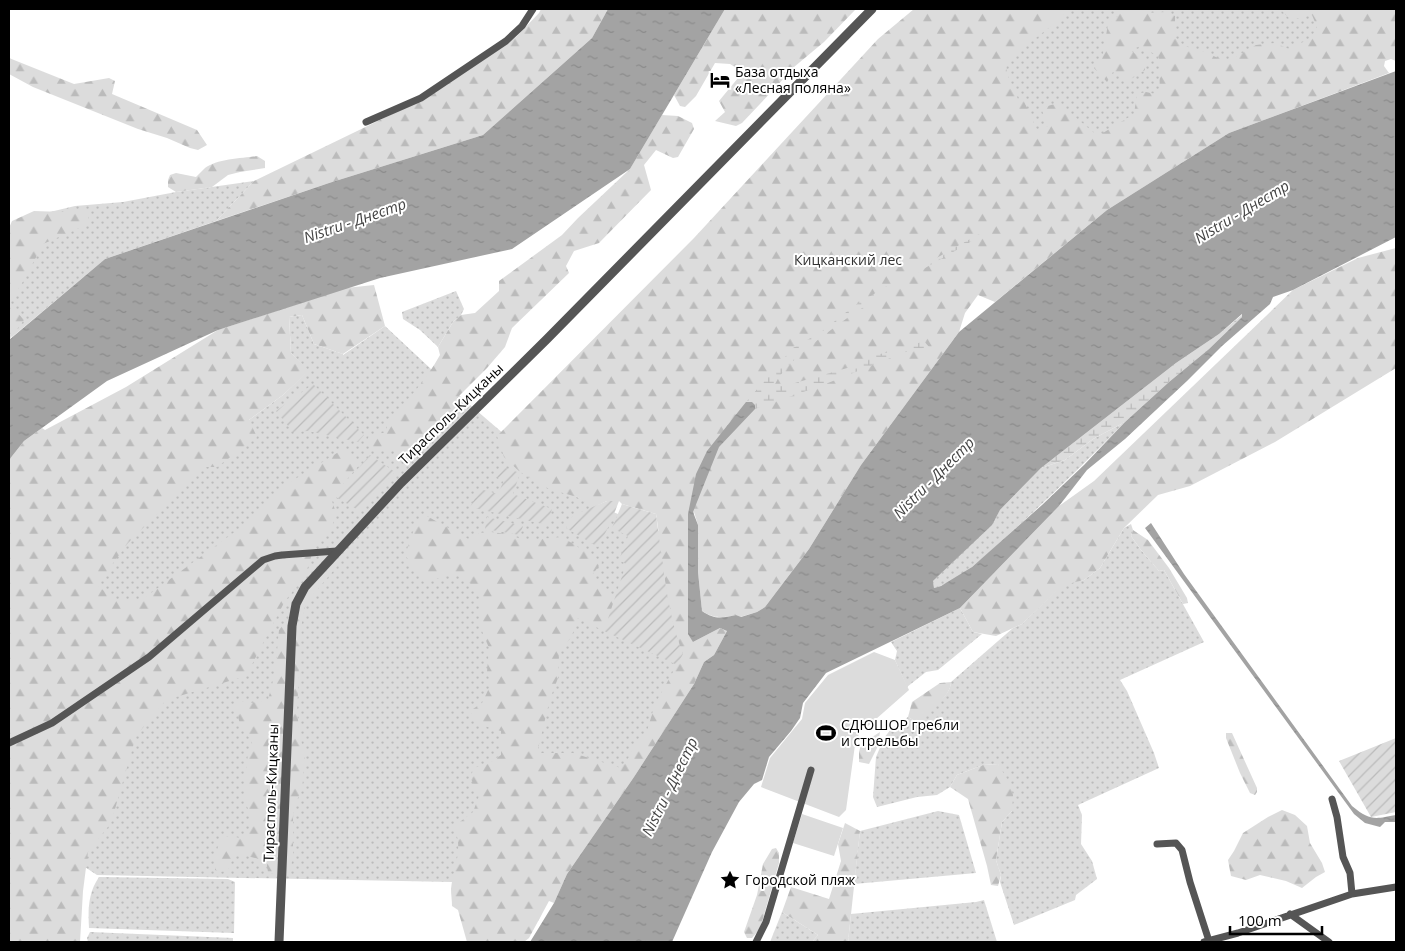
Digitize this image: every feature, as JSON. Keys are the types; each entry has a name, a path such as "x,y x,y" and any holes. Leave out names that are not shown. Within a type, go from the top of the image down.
{"street":[{"path":"366,122 420,98 506,41 522,26 533,9"},
{"name":"Тирасполь-Кицканы","path":"279,942 293,618 296,604 301,594 316,574 401,483 548,339 872,9"},
{"path":"9,743 52,723 149,657 263,560 282,554 337,551"},
{"path":"756,942 766,922 811,770"},
{"path":"1332,799 1337,817 1343,857 1350,873 1352,894"},
{"path":"1157,844 1176,843 1182,850 1206,942 1352,894 1396,887"},
{"path":"1290,914 1329,942"}],"green space":[{"path":"541,9 608,9 592,38 483,135 329,183 216,221 254,181 417,102 516,37"},
{"path":"725,9 856,9 824,42 794,67 742,123 736,126 715,121 725,112 719,101 743,72 730,64 715,63 696,96 685,107 680,106 674,95"},
{"name":"Кицканский лес","path":"914,9 1068,9 1059,20 1006,61 1007,74 1018,99 1024,101 1037,130 1048,126 1041,108 1058,103 1098,136 1134,114 1137,94 1146,92 1160,95 1159,57 1141,46 1130,50 1144,60 1145,70 1128,81 1113,72 1107,82 1094,68 1102,59 1108,24 1119,15 1117,9 1143,9 1145,13 1166,12 1175,16 1175,37 1184,46 1200,50 1227,62 1256,45 1275,43 1289,49 1311,38 1317,27 1312,15 1291,20 1280,9 1396,9 1396,61 1391,59 1385,61 1384,66 1389,73 1229,133 1107,210 995,302 978,295 965,313 959,332 861,465 809,549 765,607 757,612 740,617 736,615 715,617 702,611 698,572 698,525 694,512 693,642 720,628 727,631 714,655 704,662 694,684 634,777 567,874 554,903 549,901 529,938 524,942 467,942 458,910 452,906 451,889 458,850 458,842 453,827 473,812 479,796 471,779 473,768 488,764 501,755 501,731 483,725 470,711 482,703 491,684 487,672 489,648 482,631 479,612 480,599 474,586 455,574 424,582 405,555 414,529 425,515 470,540 479,533 491,532 529,540 562,537 602,562 592,575 615,600 604,631 578,618 571,638 559,651 558,678 550,699 537,753 573,753 621,768 629,757 635,742 647,731 655,704 683,654 677,638 669,603 656,514 622,504 619,501 607,501 594,507 577,497 549,489 520,472 504,457 497,436 694,238 878,39"},
{"path":"1042,9 1338,9 1323,36 1100,137 1041,158 998,64"},
{"path":"9,58 74,84 109,78 115,81 112,94 197,130 207,145 198,150 190,148 33,87 9,74"},
{"path":"662,115 678,116 692,123 694,129 678,157 673,158 656,150 644,165 651,190 599,243 574,251 566,266 569,273 512,328 505,347 456,399 463,407 423,450 408,454 392,449 375,451 366,442 369,436 387,432 387,420 423,382 440,355 438,347 453,322 461,315 475,313 499,291 499,281 562,235 630,169"},
{"path":"257,156 265,161 265,168 228,175 212,187 176,192 168,187 170,175 176,173 196,177 210,165 230,159"},
{"path":"254,181 216,221 105,259 12,337 9,331 9,229 33,216 75,206 123,202"},
{"path":"83,208 89,216 86,225 43,244 24,280 9,303 9,228 12,221 34,211 63,212"},
{"path":"979,234 980,236 907,279 830,331 794,360 774,386 788,385 861,364 875,355 895,351 924,341 929,347 908,351 823,385 755,409 755,405 746,402 793,348 821,332 854,306"},
{"path":"1396,248 1396,368 1275,442 1190,486 1158,495 1124,528 1100,568 1084,580 1063,585 1022,624 996,636 973,632 960,608 1059,506 1094,481 1293,290 1358,258"},
{"path":"374,285 385,326 343,354 314,344 302,315 289,317 291,353 309,371 283,395 249,420 257,437 217,467 204,467 128,543 97,585 114,599 140,601 251,520 287,484 345,448 361,463 331,498 336,513 332,527 315,545 305,576 285,601 246,676 166,700 136,736 111,823 88,852 83,891 80,942 9,942 9,460 24,441 42,428 45,430 126,387 218,330 346,288"},
{"path":"456,291 464,309 461,315 453,322 438,347 420,330 403,319 402,312"},
{"path":"9,303 24,320 9,340"},
{"path":"1243,314 1209,349 1125,422 1093,439 1065,460 1041,468 1176,363 1219,334"},
{"path":"302,315 314,344 343,355 385,326 462,398 577,497 659,531 688,514 693,642 634,777 473,877 451,882 97,875 53,846 9,635 249,420 283,395 308,371 291,353 289,317"},
{"path":"313,384 364,435 358,442 308,431 293,432 276,411"},
{"path":"1125,422 1051,495 981,559 963,574 934,588 933,581 991,525 1000,510 1041,468 1065,460 1093,439"},
{"path":"370,455 395,472 358,510 334,496"},
{"path":"500,466 520,473 513,494 552,509 547,525 470,507 480,489 498,494 504,480 495,477"},
{"path":"607,501 619,501 598,547 566,528 572,517"},
{"path":"622,504 656,514 669,604 683,654 677,665 604,631 626,564 619,560 628,536 612,528"},
{"path":"487,517 523,526 520,535 485,529"},
{"path":"1131,524 1133,530 1131,536 1159,571 1164,570 1204,642 1120,680 1127,691 1159,768 1078,805 1082,815 1081,844 1092,861 1097,879 1076,895 1075,900 1014,925 1000,882 1001,875 996,860 1002,822 1012,811 998,764 983,765 957,775 950,787 937,795 917,797 877,807 873,797 876,757 884,738 891,729 908,717 915,721 943,699 950,688 951,682 1013,628 1022,624 1063,584 1084,580 1100,568 1124,528"},
{"path":"1133,530 1148,540 1169,568 1187,598 1188,603 1183,604 1164,570 1159,571 1141,550 1131,536"},
{"path":"330,564 339,564 306,603 302,621 297,711 300,737 305,755 302,790 295,804 293,818 293,856 290,871 273,874 268,872 266,860 239,854 233,858 228,870 220,872 215,870 217,850 221,841 229,836 242,838 246,836 251,824 251,816 246,804 245,778 248,754 253,747 251,740 241,728 235,705 241,701 251,703 268,700 275,673 279,630 301,603 314,582"},
{"path":"960,608 973,632 982,634 938,670 926,672 907,687 895,660 897,651 891,642"},
{"name":"СДЮШОР гребли и стрельбы","path":"874,652 895,660 909,690 859,734 855,745 846,810 839,817 761,787 770,758 802,719 805,703 828,675"},
{"path":"951,682 950,688 943,699 932,710 915,721 908,717 912,702 940,683"},
{"path":"880,732 877,748 869,764 859,762 861,744"},
{"path":"1226,733 1232,733 1257,788 1255,795 1250,793 1240,773 1226,738"},
{"path":"1396,738 1396,812 1371,817 1339,761"},
{"path":"998,764 1009,782 1013,795 1012,811 1002,822 996,860 1001,875 998,886 991,885 968,799 950,787 957,775 983,765"},
{"path":"1282,810 1295,815 1307,826 1310,843 1325,872 1302,888 1286,881 1260,875 1246,880 1231,876 1228,860 1243,833"},
{"path":"938,811 959,815 976,873 854,884 860,831"},
{"path":"802,814 843,828 834,856 793,843"},
{"path":"845,823 860,831 848,942 812,942 818,935 782,912 791,887 829,899 841,861 838,844"},
{"path":"776,848 779,853 779,863 760,929 752,938 747,938 744,932 757,895 763,864 772,849"},
{"path":"99,877 228,879 235,882 234,933 89,928 91,895"},
{"path":"984,900 997,942 848,942 851,914"},
{"path":"782,912 818,935 812,942 770,942"},
{"path":"90,932 233,938 233,942 88,942 87,938"}],"water":[{"name":"Nistru - Днестр","path":"608,9 725,9 630,169 512,249 380,278 218,330 107,381 24,441 9,460 9,340 105,259 329,183 483,135 592,38"},
{"name":"Nistru - Днестр","path":"1396,71 1396,237 1293,290 1273,297 1270,304 1222,346 1125,439 1087,470 1059,506 960,608 826,673 803,703 800,718 769,757 762,780 754,784 739,802 712,852 672,942 530,942 554,903 567,874 634,777 694,684 704,662 714,655 727,631 720,628 693,642 688,634 688,514 696,474 707,451 746,402 752,402 755,405 755,409 719,447 693,512 698,525 698,572 702,611 715,617 736,615 741,617 757,612 765,607 809,549 861,465 959,332 1107,210 1229,133","holes":["1242,314 1242,317 1209,349 1125,422 1042,505 972,567 941,586 934,588 933,581 992,525 1000,510 1041,468 1176,363 1219,334"]},
{"path":"1151,523 1184,574 1352,806 1373,818 1396,815 1396,822 1385,822 1380,827 1365,823 1354,814 1145,528"}],"place":[{"name":"База отдыха «Лесная поляна»","path":"720,80"},
{"name":"СДЮШОР гребли и стрельбы","path":"826,733"},
{"name":"Городской пляж","path":"730,880"}]}
